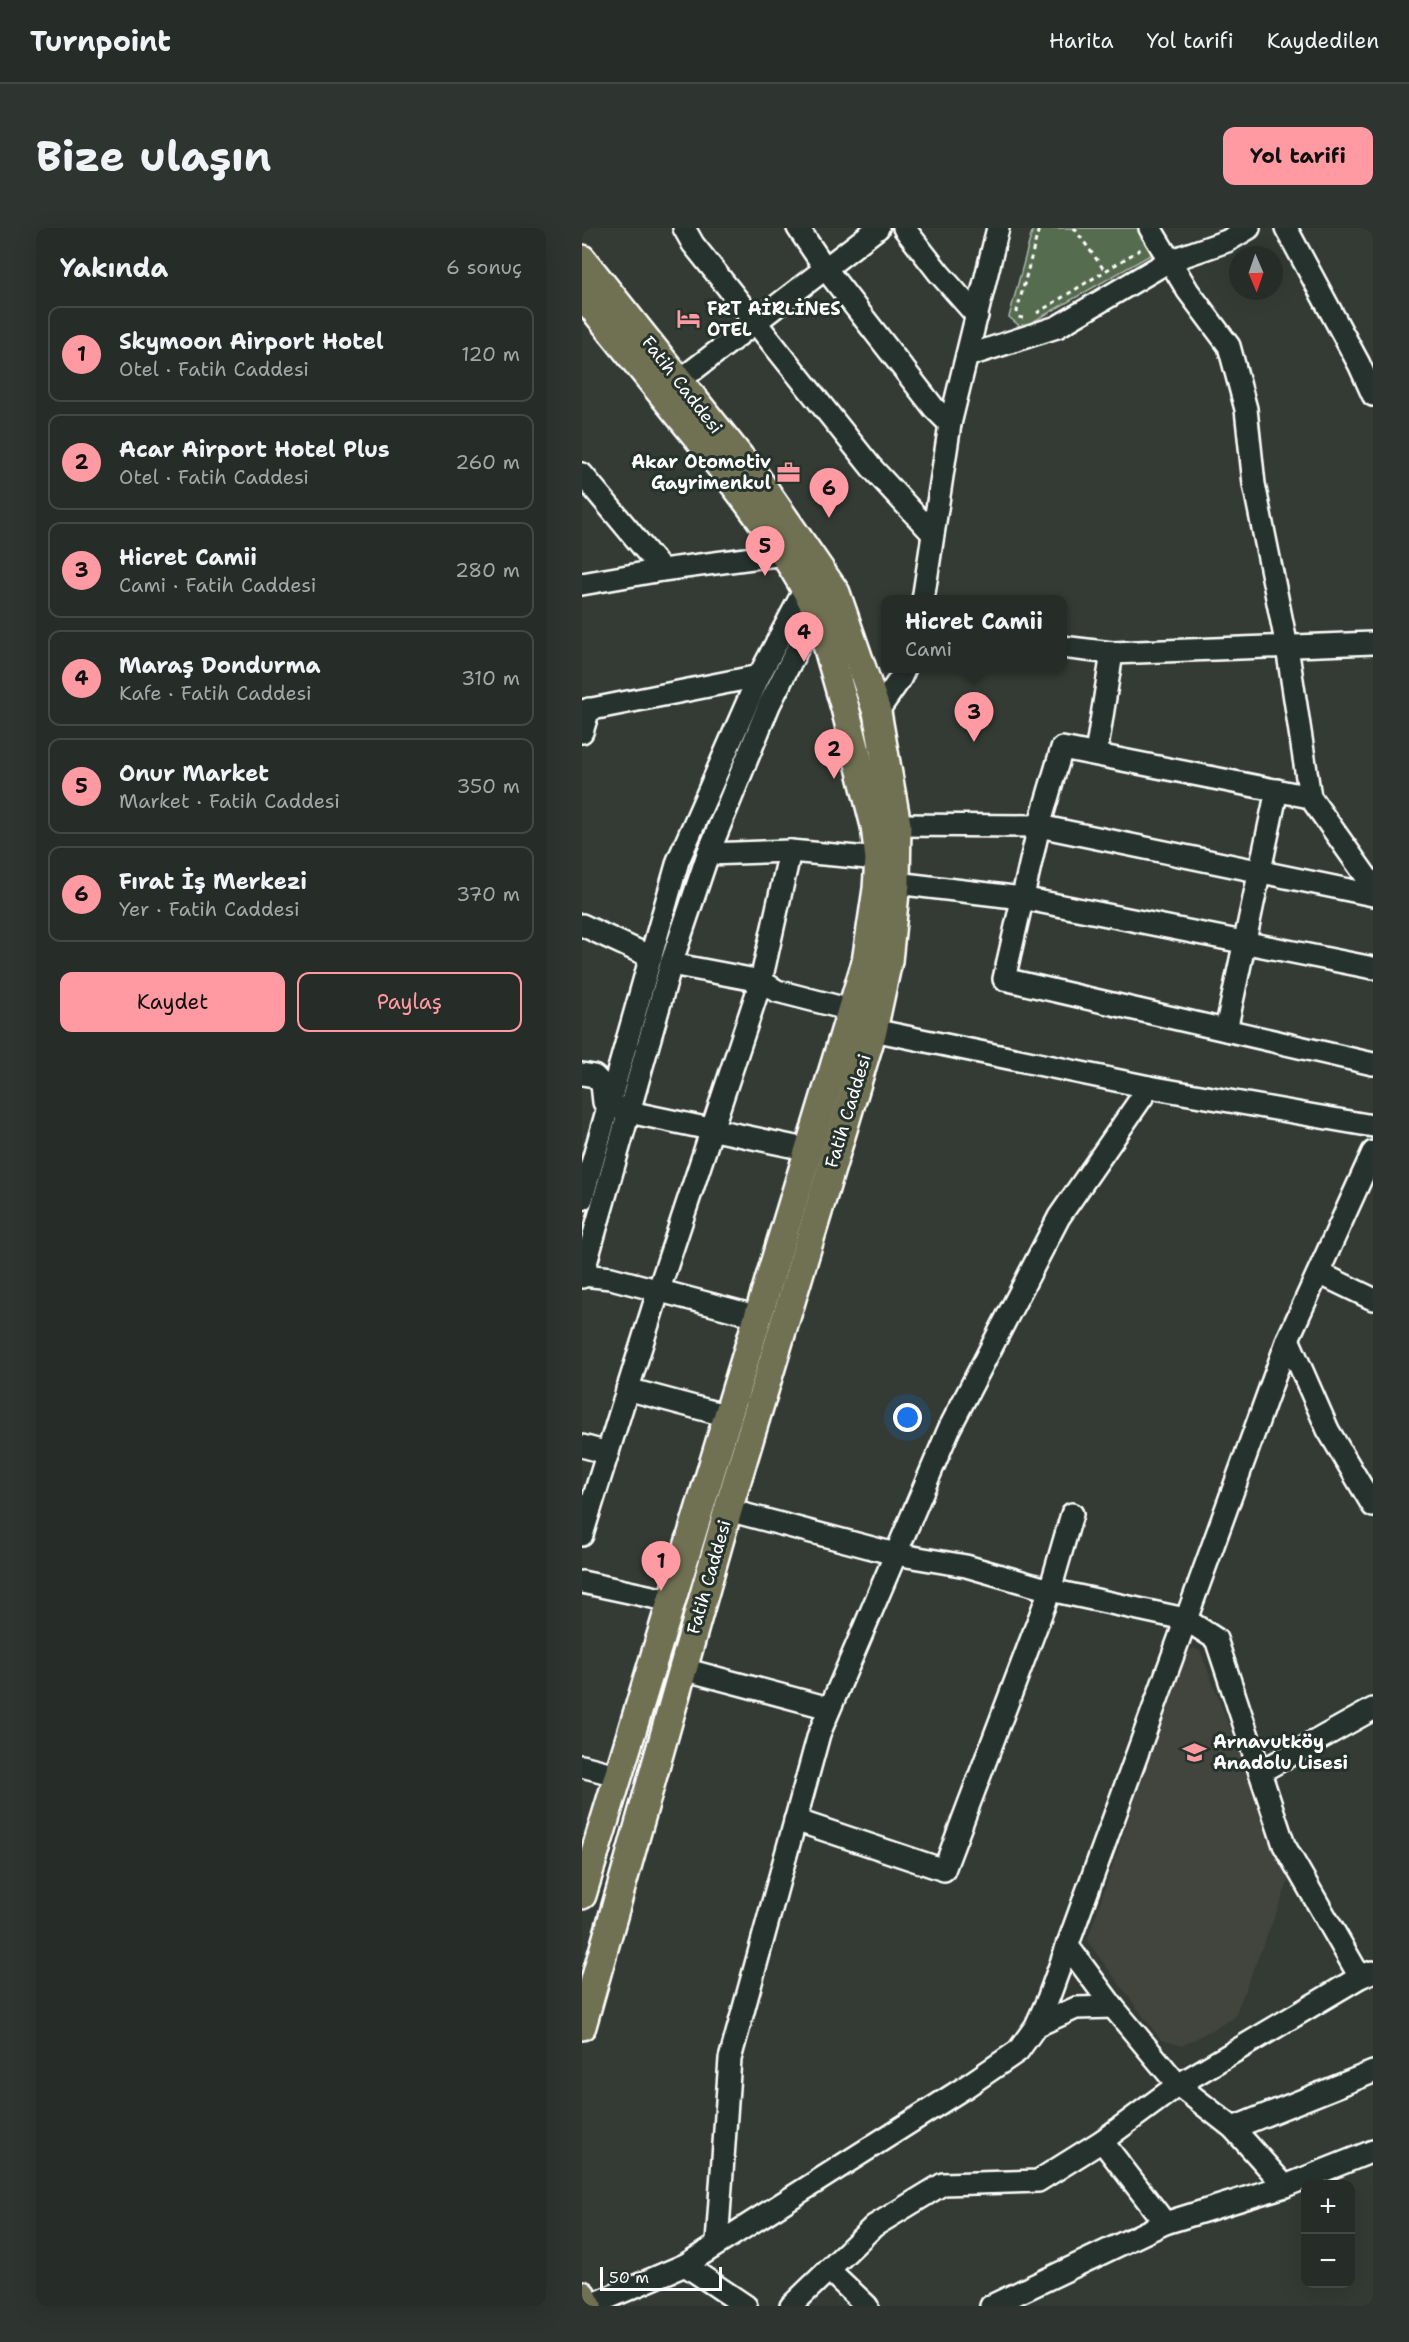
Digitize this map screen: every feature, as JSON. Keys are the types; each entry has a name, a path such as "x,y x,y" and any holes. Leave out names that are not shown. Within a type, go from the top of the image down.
{"main road":[{"name":"Fatih Caddesi","path":"582,259 758,480 820,591 877,712 897,825 896,883 888,962 873,1030 728,1510 582,2026"},
{"name":"Fatih Caddesi","path":"582,294 748,501 784,554 820,591 845,708 875,826 879,859 866,963 582,1895"},
{"path":"582,2295 588,2306"}],"street":[{"path":"684,228 693,244 871,467 933,534"},
{"path":"798,228 825,268 934,408 950,424"},
{"path":"679,381 878,228"},
{"path":"904,228 977,316"},
{"path":"924,595 950,424 998,228"},
{"path":"1150,228 1169,261 1229,346 1246,410 1254,484 1287,648 1310,797 1373,886"},
{"path":"967,356 1057,327 1169,261 1227,241 1249,228"},
{"path":"1286,228 1359,364 1373,395"},
{"path":"582,474 662,570"},
{"path":"582,584 662,570 784,554"},
{"path":"759,1317 659,1289 611,1278 582,1276 619,1108 661,960 678,861 759,676 820,591"},
{"path":"661,960 820,591"},
{"path":"1067,648 1112,653 1373,643"},
{"path":"1096,754 1112,653"},
{"path":"877,712 903,673"},
{"path":"582,732 585,710 759,676"},
{"path":"1310,797 1062,748 1039,826 1004,979 1373,1064"},
{"path":"1226,1030 1277,790"},
{"path":"897,825 1039,826 1373,895"},
{"path":"708,854 790,850 879,859"},
{"path":"582,1535 659,1289 761,981 790,850"},
{"path":"896,883 1022,898 1373,968"},
{"path":"582,926 661,960 761,981 777,991 851,1010"},
{"path":"873,1030 1149,1087 1373,1126"},
{"path":"582,1074 599,1079 604,1087 603,1100 619,1108 810,1150"},
{"path":"717,2243 730,2059 819,1734 949,1429 1059,1217 1149,1087"},
{"path":"582,1199 619,1108"},
{"path":"588,2306 685,2265 964,2088 1018,2051 1036,2026 1048,1999 1288,1339 1373,1152"},
{"path":"1319,1273 1373,1299"},
{"path":"1288,1339 1328,1430 1366,1486 1373,1506"},
{"path":"627,1389 728,1416"},
{"path":"582,1446 608,1453"},
{"path":"728,1510 895,1554 966,1566 1050,1590 1185,1619 1216,1639 1284,1845 1366,1975 1178,2085 1102,2141 1038,2181 943,2184 874,2226 791,2306"},
{"path":"795,1820 944,1870 1050,1590 1072,1514"},
{"path":"582,1582 671,1601"},
{"path":"683,1669 829,1708"},
{"path":"1260,1772 1373,1711"},
{"path":"582,1766 620,1776"},
{"path":"1067,1945 1113,2007 1178,2085 1233,2128 1285,2186"},
{"path":"1036,2026 1076,2008 1113,2007"},
{"path":"1233,2128 1373,2072"},
{"path":"1102,2141 1165,2223"},
{"path":"991,2306 1165,2223 1285,2186 1373,2151"},
{"path":"685,2265 746,2306"},
{"path":"829,2270 867,2306"}],"path":[{"path":"1039,228 1019,301 1018,317 1032,316 1142,249"},
{"path":"1074,228 1105,271"}],"shaded area":[{"name":"Arnavutköy Anadolu Lisesi","path":"1194,1648 1201,1652 1277,1852 1290,1878 1234,2018 1182,2046 1161,2040 1087,1941 1185,1652"}],"green space":[{"path":"1033,228 1142,228 1154,253 1022,328 1009,317"}],"place":[{"name":"FRT AİRLİNES OTEL","path":"689,319"},
{"name":"Akar Otomotiv Gayrimenkul","path":"789,472"},
{"name":"Fırat İş Merkezi","path":"829,518"},
{"name":"Onur Market","path":"765,576"},
{"name":"Maraş Dondurma","path":"804,662"},
{"name":"Hicret Camii","path":"974,742"},
{"name":"Acar Airport Hotel Plus","path":"834,779"},
{"name":"Skymoon Airport Hotel","path":"661,1591"},
{"name":"Arnavutköy Anadolu Lisesi","path":"1195,1752"}]}
